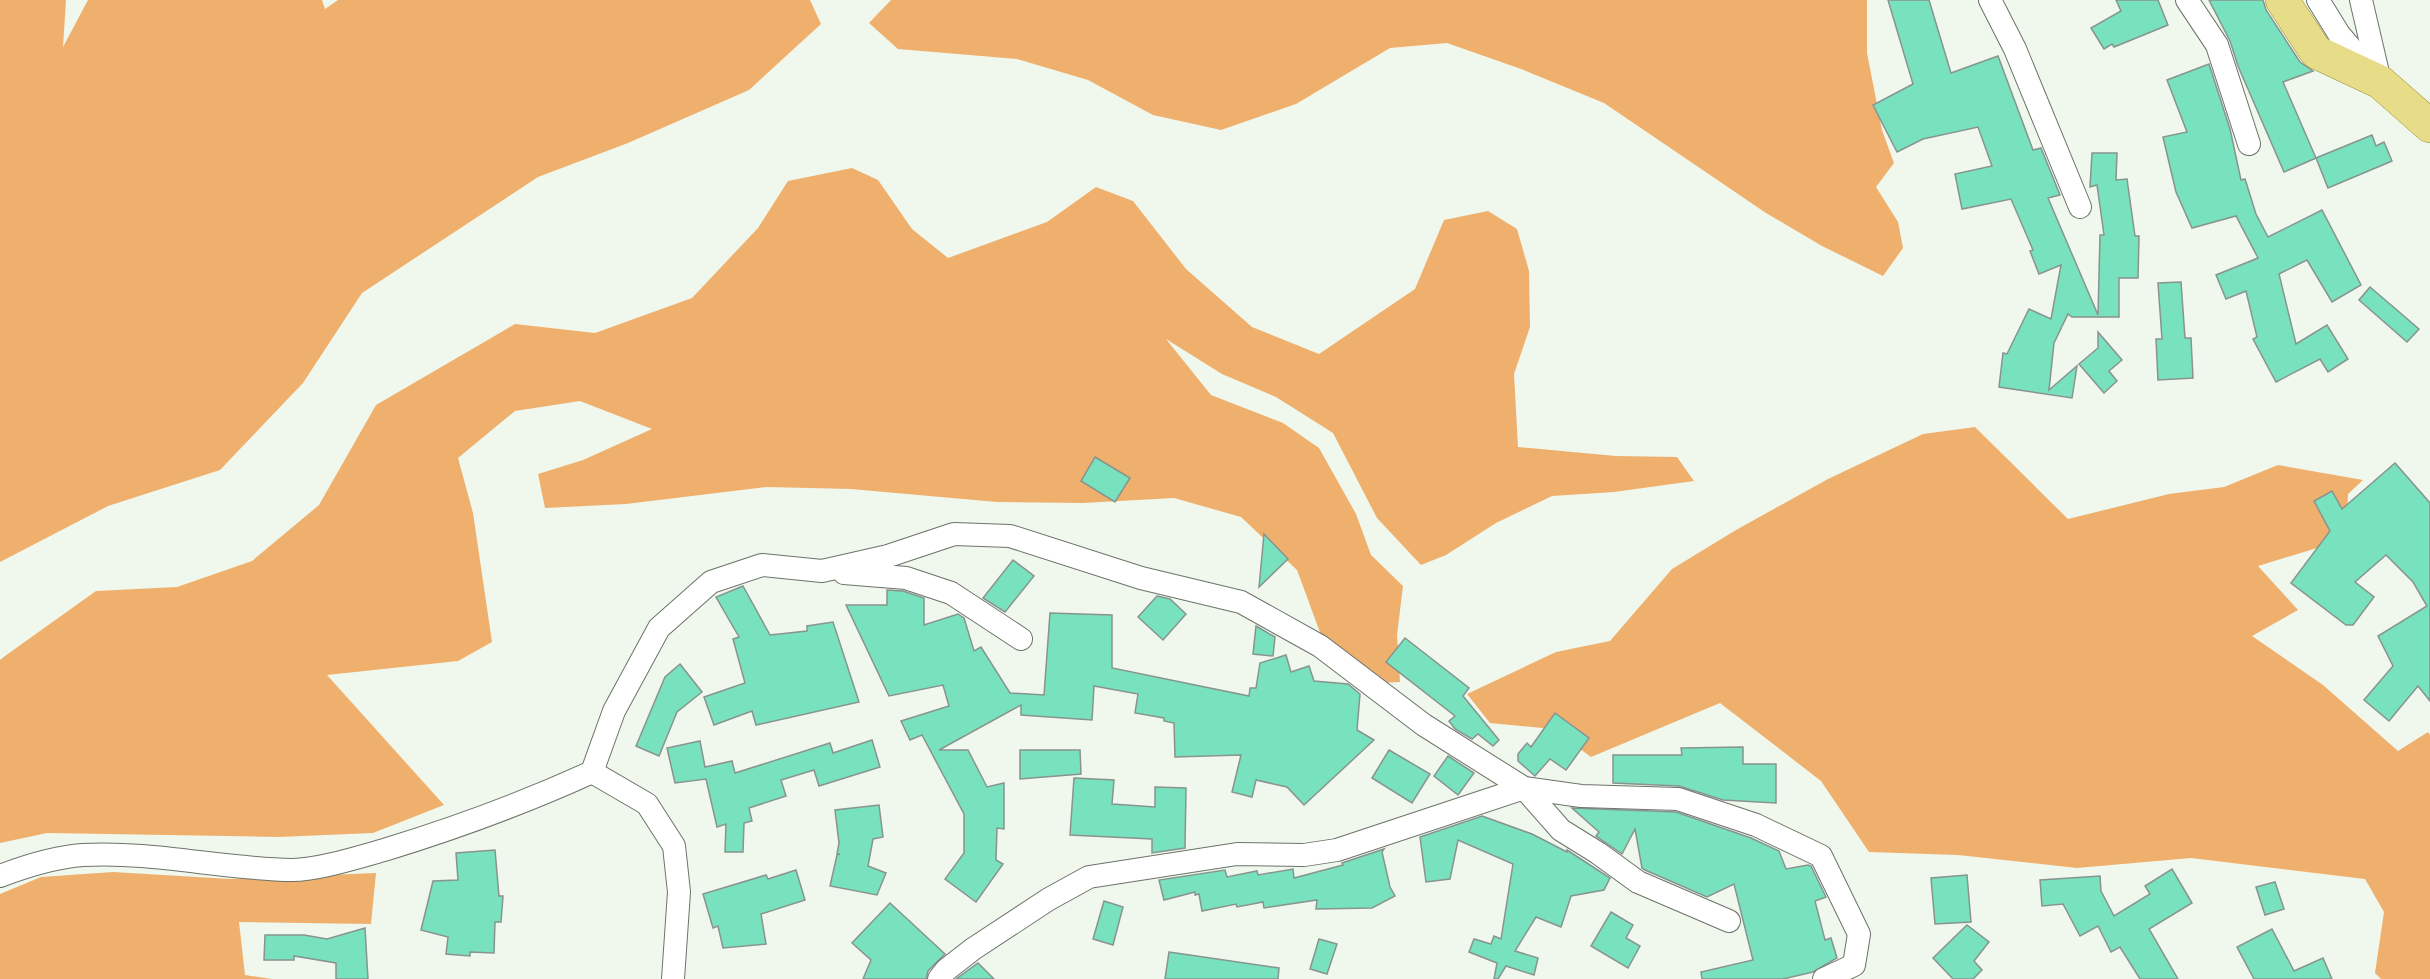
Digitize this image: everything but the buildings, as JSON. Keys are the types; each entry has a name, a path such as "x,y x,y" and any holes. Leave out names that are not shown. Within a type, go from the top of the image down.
{"main road":[{"path":"2282,0 2316,52 2380,82 2430,126"}],"street":[{"path":"1990,0 2015,49 2080,207"},
{"path":"2187,0 2217,45 2249,144"},
{"path":"2318,0 2339,34 2380,82"},
{"path":"2361,0 2380,82"},
{"path":"822,571 888,556 954,534 1010,536 1141,578 1241,602 1320,646 1424,725 1524,788 1561,830 1638,882 1729,921"},
{"path":"0,876 32,864 83,855 140,857 294,870 355,858 429,837 520,805 592,772 614,711 659,628 711,582 762,565 906,578 951,593 1021,639"},
{"path":"592,772 647,804 674,846 679,892 673,979"},
{"path":"939,979 946,970 973,950 1049,899 1089,877 1237,854 1304,855 1338,850 1524,788 1581,796 1678,799 1756,825 1821,856 1859,934 1854,965 1824,979"}],"shaded area":[{"path":"0,0 66,0 63,47 88,0 322,0 325,9 338,0 810,0 821,24 749,90 628,143 538,177 362,293 303,383 220,470 108,506 0,562"},
{"path":"891,0 1867,0 1867,53 1882,130 1894,163 1876,187 1898,222 1903,248 1883,276 1822,246 1766,213 1604,103 1521,69 1447,43 1390,48 1296,104 1221,130 1153,115 1088,80 1017,59 898,49 869,23"},
{"path":"852,168 878,180 912,229 948,258 1047,222 1096,187 1133,201 1186,269 1252,327 1319,354 1415,289 1444,220 1488,211 1517,229 1529,271 1530,327 1514,374 1518,447 1616,456 1677,457 1694,481 1614,492 1552,496 1496,523 1446,555 1421,565 1377,518 1333,433 1276,397 1222,374 1166,339 1211,395 1283,423 1319,448 1356,514 1371,555 1403,586 1397,635 1400,682 1378,683 1328,654 1297,570 1241,517 1174,498 1083,503 997,502 851,489 767,487 626,504 545,508 538,474 583,460 652,429 580,401 515,411 458,458 473,513 492,642 458,661 327,675 444,805 373,833 278,837 47,833 0,843 0,660 5,656 96,591 177,587 252,561 319,505 376,405 515,324 595,333 692,298 758,228 788,181"},
{"path":"1975,427 2068,519 2169,494 2224,487 2278,465 2363,480 2348,494 2347,513 2317,548 2258,566 2298,610 2252,636 2323,685 2398,751 2428,732 2430,735 2430,979 2381,979 2375,973 2384,912 2365,879 2191,858 2077,868 1958,855 1869,852 1821,781 1720,703 1591,757 1553,729 1490,723 1467,694 1556,652 1610,641 1672,569 1828,479 1923,434"},
{"path":"113,872 230,879 376,873 371,924 239,922 245,975 272,979 0,979 0,894 41,877"}]}
